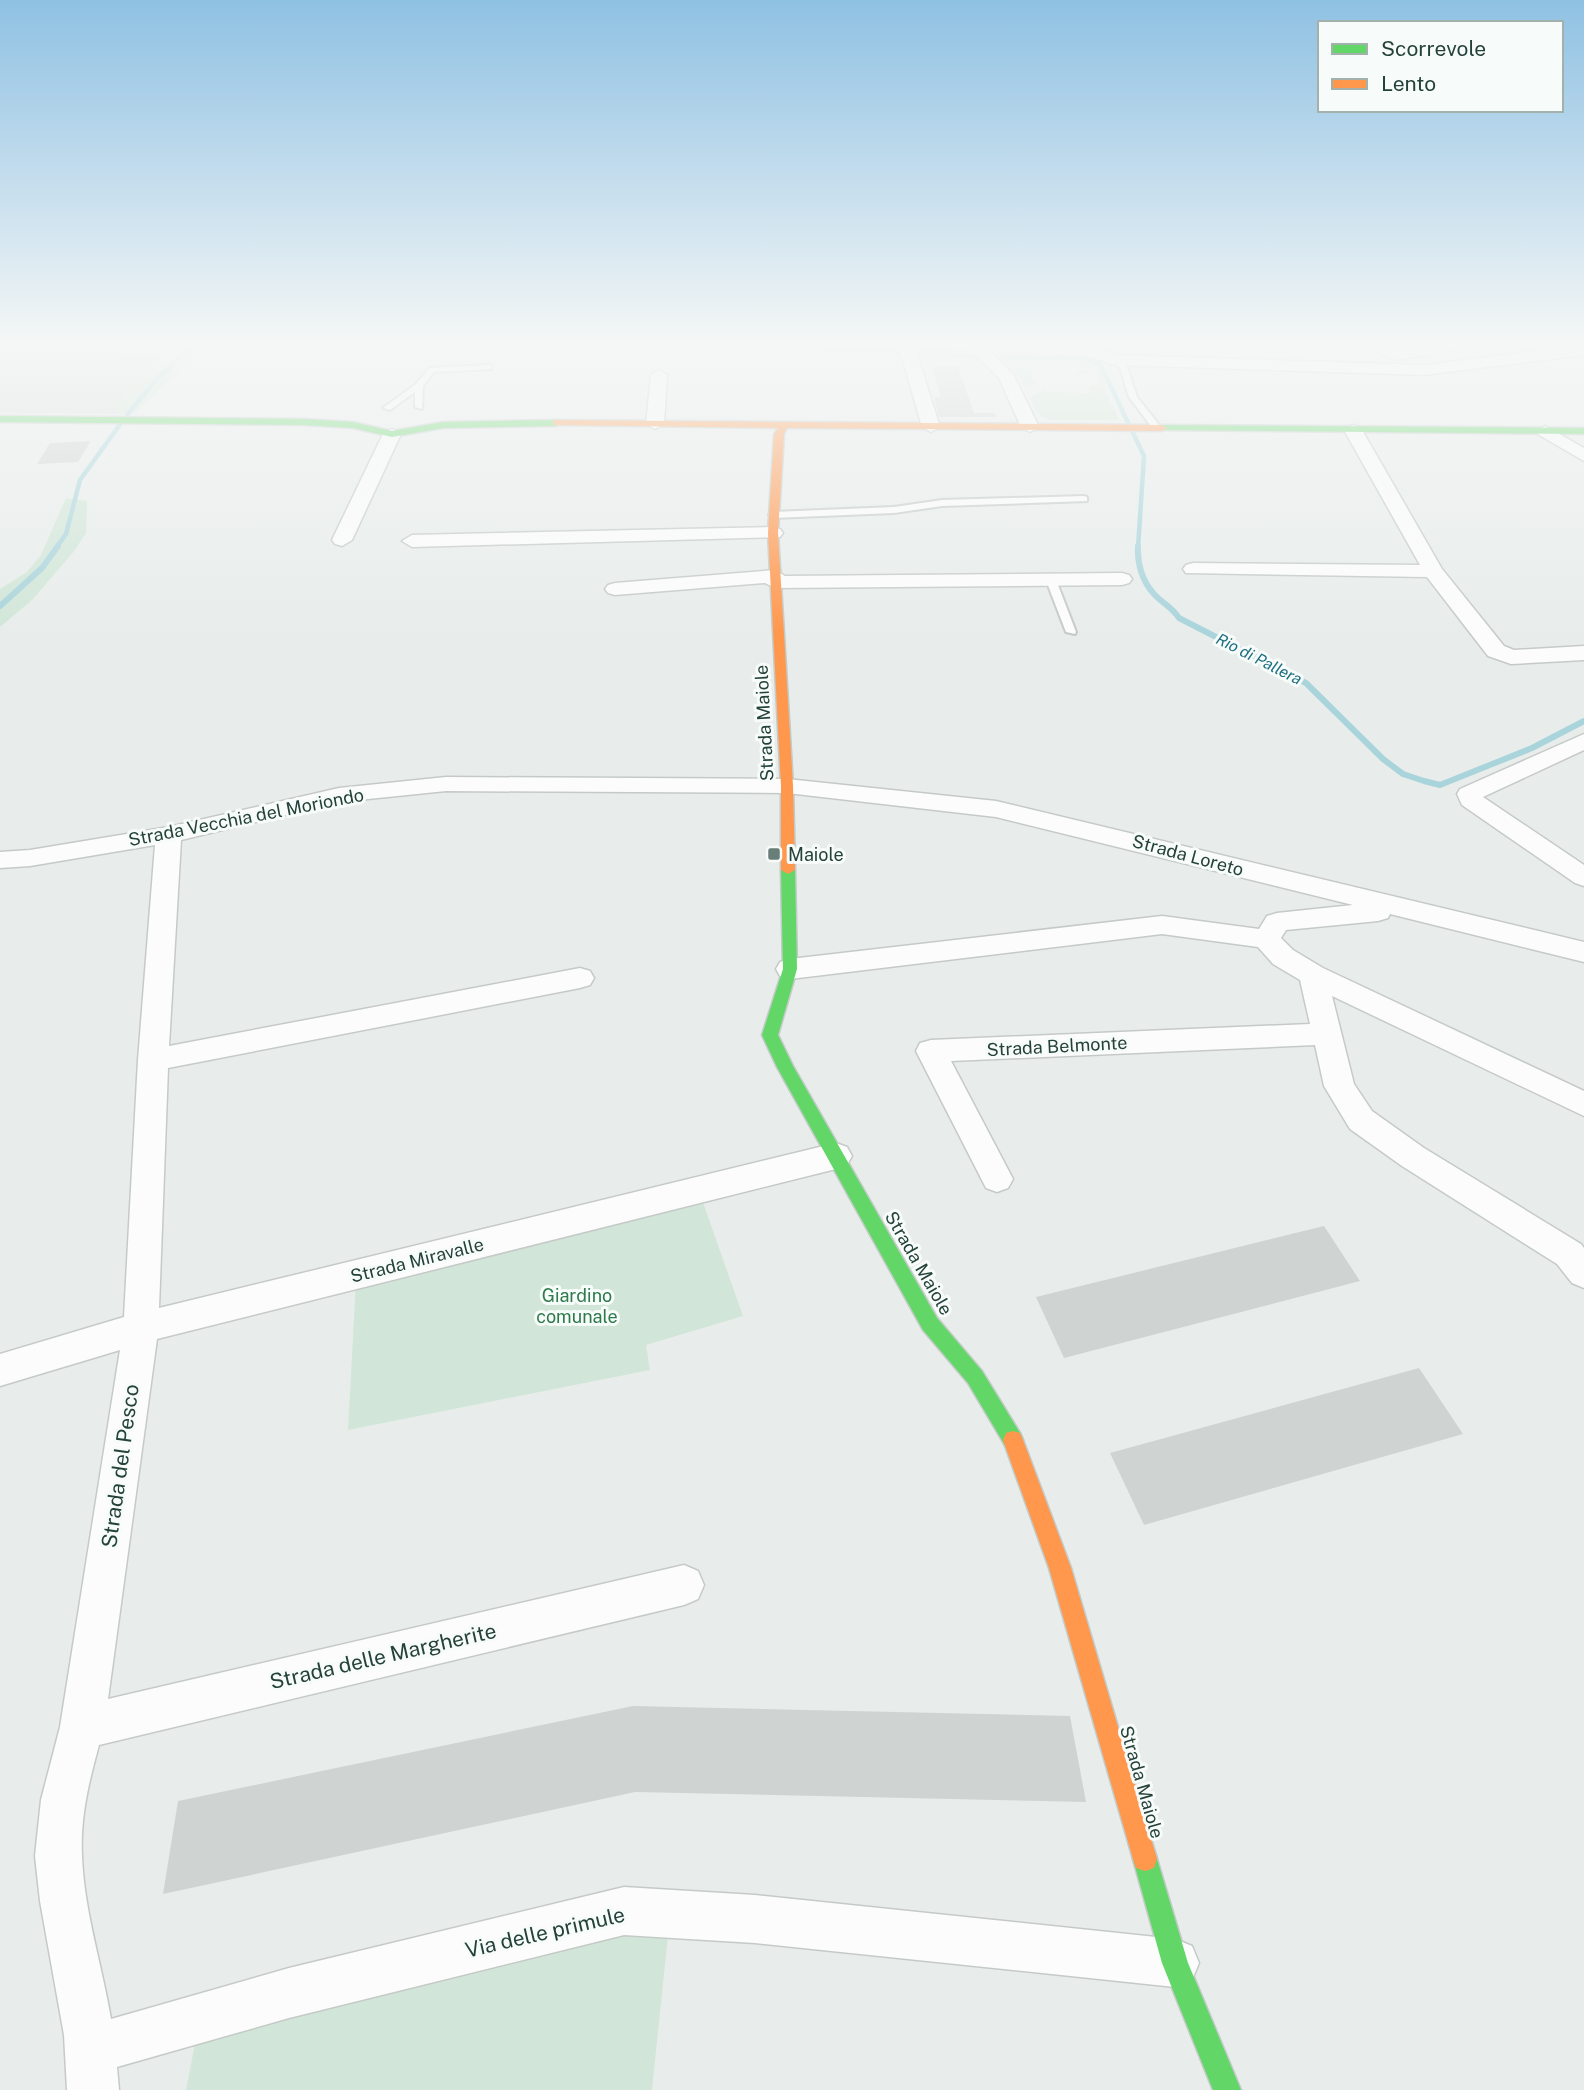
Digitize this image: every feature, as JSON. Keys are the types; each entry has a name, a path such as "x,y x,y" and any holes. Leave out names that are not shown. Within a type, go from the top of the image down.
{"main road":[{"name":"Strada Maiole","path":"779,441 773,524 787,786 790,969 770,1035 930,1324 975,1377 1013,1439 1060,1568 1175,1964 1227,2090"}],"street":[{"path":"342,540 388,441"},
{"path":"1359,441 1433,571 1496,651 1511,657 1584,653"},
{"path":"1560,441 1584,456"},
{"path":"412,541 773,524"},
{"path":"1194,569 1433,571"},
{"path":"615,589 775,579 1122,579"},
{"path":"1584,741 1469,794 1471,800 1584,877"},
{"name":"Strada Vecchia del Moriondo","path":"0,860 169,835 340,796 446,784 787,786"},
{"name":"Strada Loreto","path":"787,786 996,809 1584,952"},
{"name":"Strada del Pesco","path":"93,2069 59,1872 59,1828 69,1767 82,1727 141,1328 153,1060 169,835"},
{"path":"1266,939 1278,922 1313,916 1414,911"},
{"path":"790,969 1163,925 1266,939 1283,957 1313,975 1584,1104"},
{"path":"1313,975 1339,1086 1361,1121 1413,1157 1569,1254 1584,1273"},
{"path":"153,1060 580,978"},
{"name":"Strada Belmonte","path":"997,1179 931,1051 1327,1034"},
{"name":"Strada Miravalle","path":"0,1370 141,1328 836,1156"},
{"name":"Strada delle Margherite","path":"82,1727 684,1585"},
{"name":"Via delle primule","path":"93,2069 289,1993 624,1911 755,1919 1175,1964"}],"lane":[{"path":"773,524 942,503 1084,499"},
{"path":"1051,580 1071,632"}],"green space":[{"path":"66,498 87,501 86,533 75,550 32,600 0,627 0,589 27,572 41,555"},
{"name":"Giardino comunale","path":"700,1194 743,1316 646,1345 650,1370 348,1430 356,1280"},
{"path":"623,1924 669,1926 652,2090 186,2090 197,2033"}],"building":[{"path":"91,441 78,462 37,464 50,443"},
{"path":"1324,1226 1360,1281 1064,1358 1036,1297"},
{"path":"1419,1368 1463,1434 1144,1525 1110,1453"},
{"path":"633,1706 1070,1716 1086,1802 635,1792 163,1894 178,1801"}],"waterway":[{"path":"56,548 66,534 80,480 108,441"},
{"name":"Rio di Pallera","path":"1137,441 1144,456 1138,548"},
{"path":"0,606 42,568 58,546"},
{"name":"Rio di Pallera","path":"1138,548 1143,578 1154,594 1179,618 1306,683 1383,759 1403,774 1440,785 1532,748 1584,721"}],"traffic: fast":[{"path":"788,870 790,969 770,1035 785,1067 930,1324 975,1377 1013,1440"},
{"path":"1145,1859 1175,1963 1227,2090"}],"traffic: slow":[{"path":"779,441 773,533 787,786 788,870"},
{"path":"1013,1440 1060,1568 1145,1859"}],"place":[{"name":"Maiole","path":"774,854"}]}
